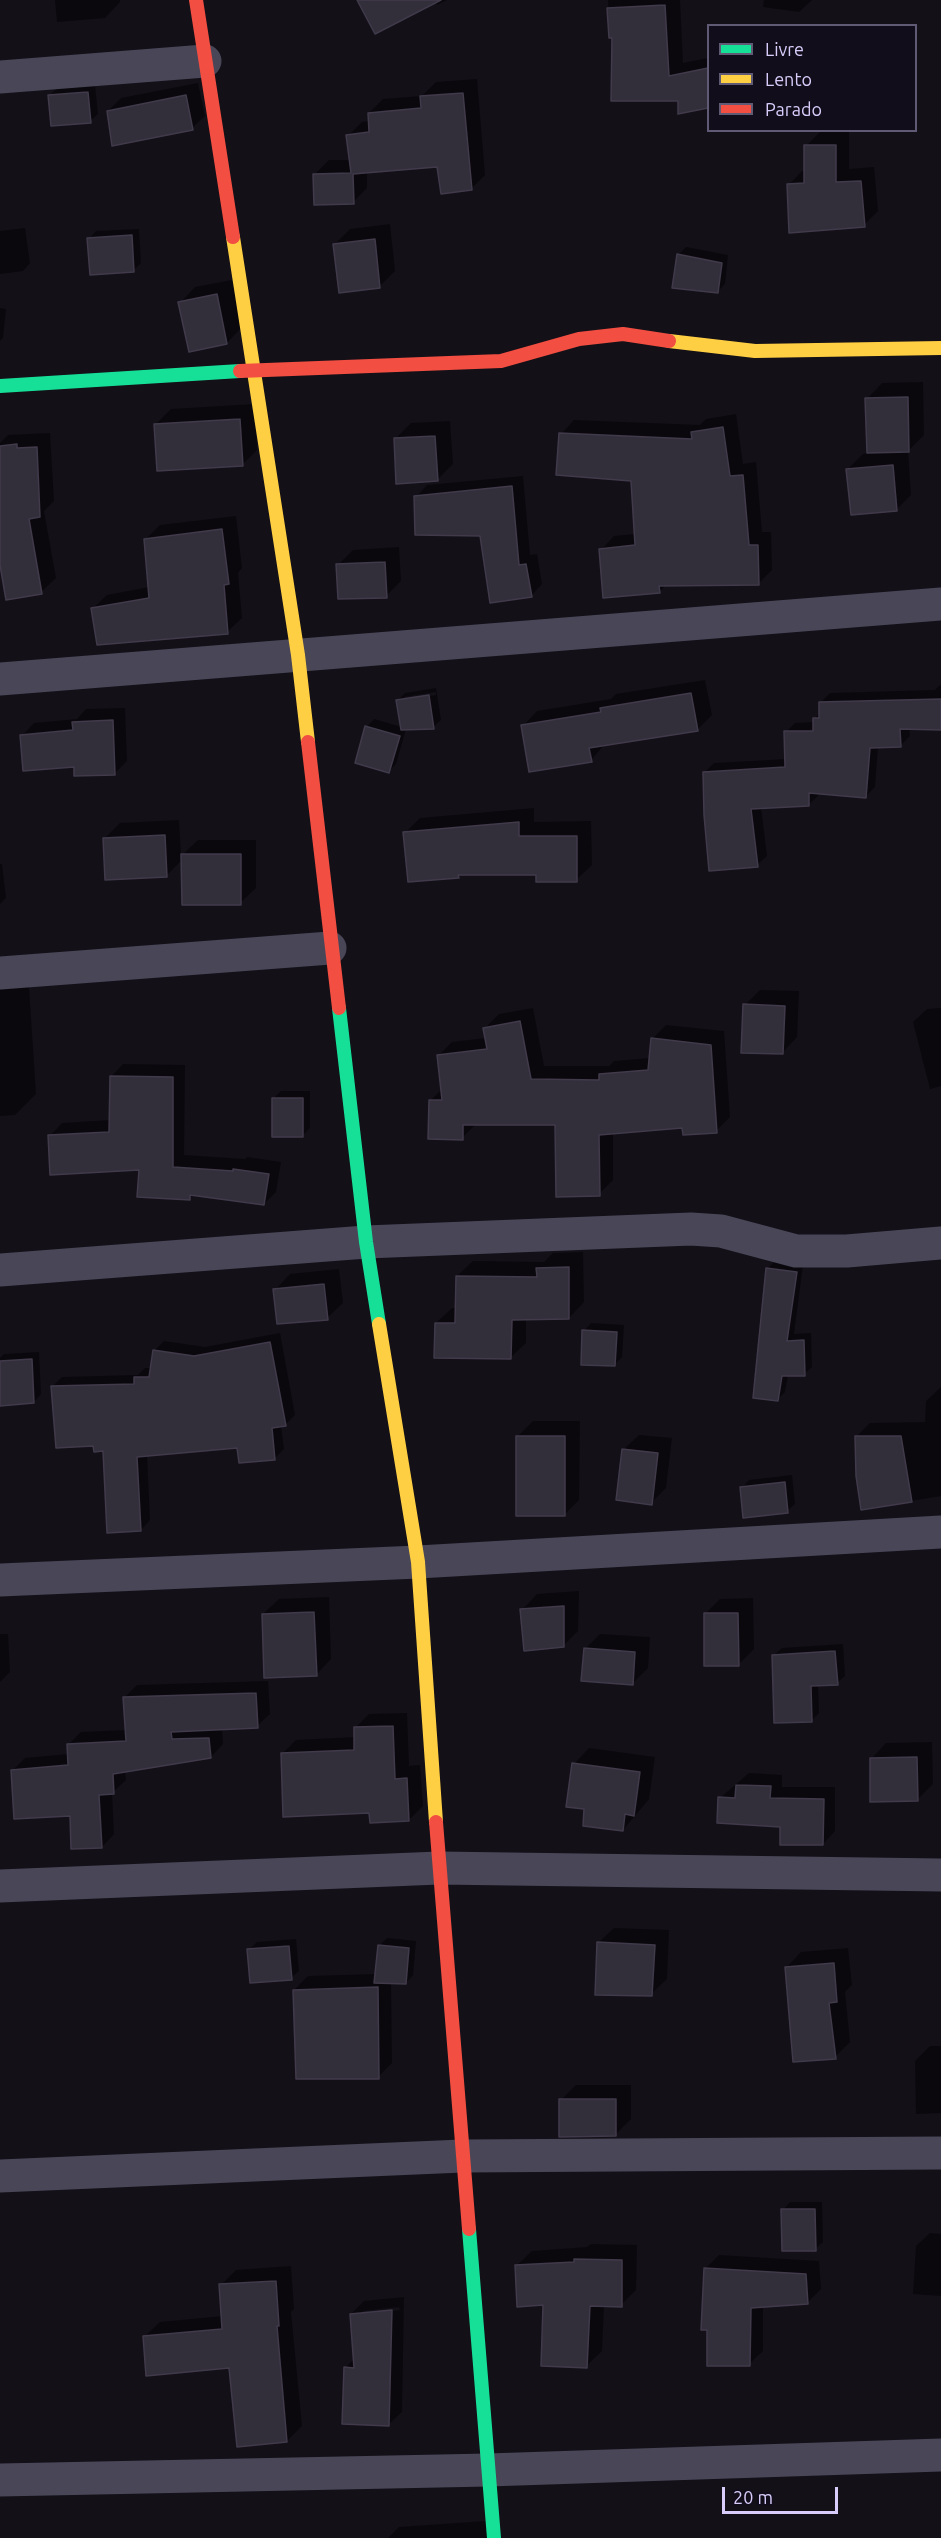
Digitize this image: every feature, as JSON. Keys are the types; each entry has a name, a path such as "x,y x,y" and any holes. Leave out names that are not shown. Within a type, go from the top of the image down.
{"street":[{"path":"196,0 298,655 330,948 366,1242 418,1562 439,1868 494,2538"},
{"path":"0,77 205,61"},
{"path":"0,386 253,370 501,361 579,339 623,334 705,347 755,351 941,348"},
{"path":"0,679 941,604"},
{"path":"0,973 330,948"},
{"path":"0,1270 366,1242 691,1229 722,1231 796,1251 847,1251 941,1243"},
{"path":"0,1580 418,1562 941,1532"},
{"path":"0,1886 439,1868 941,1875"},
{"path":"0,2176 462,2156 941,2153"},
{"path":"0,2480 488,2470 941,2455"}],"building":[{"path":"357,0 441,0 375,34"},
{"path":"665,5 669,76 707,68 707,108 678,114 678,101 611,101 612,38 609,38 607,8"},
{"path":"88,92 91,123 51,126 48,95"},
{"path":"463,93 472,190 441,194 437,167 353,174 354,204 314,205 313,174 351,173 346,135 369,132 368,113 421,108 420,96"},
{"path":"186,95 193,130 112,146 107,111"},
{"path":"804,145 836,145 836,182 861,181 865,227 789,233 787,184 804,183"},
{"path":"132,235 134,272 90,275 87,238"},
{"path":"375,239 380,288 339,293 333,244"},
{"path":"677,254 722,263 718,293 672,288"},
{"path":"217,294 227,344 189,352 178,302"},
{"path":"908,397 909,452 867,453 865,398"},
{"path":"240,419 243,466 157,471 154,424"},
{"path":"723,427 730,476 743,475 749,545 758,545 759,585 659,586 660,593 603,598 599,549 635,545 631,481 556,475 559,433 692,439 691,432"},
{"path":"435,436 438,481 396,484 394,438"},
{"path":"17,444 17,448 37,447 40,517 29,519 42,594 6,600 0,565 0,446"},
{"path":"893,465 897,511 851,515 846,469"},
{"path":"512,486 519,565 526,564 532,597 490,603 480,536 415,535 414,496"},
{"path":"222,529 229,584 224,585 228,634 97,645 91,608 149,598 144,539"},
{"path":"385,562 387,598 338,599 336,564"},
{"path":"691,693 698,731 589,748 592,762 529,772 521,725 601,712 600,708"},
{"path":"429,695 434,729 401,730 396,700"},
{"path":"941,699 941,730 900,729 901,747 870,748 866,798 809,793 809,806 751,809 758,867 709,871 703,772 785,767 784,731 813,731 813,718 819,718 819,702"},
{"path":"113,720 115,775 74,776 74,767 23,771 20,735 73,730 72,722"},
{"path":"365,726 400,736 389,773 355,763"},
{"path":"519,822 519,836 577,836 577,882 536,882 536,875 458,875 459,878 408,882 403,832"},
{"path":"165,835 167,877 105,880 103,838"},
{"path":"181,854 241,854 241,905 182,905"},
{"path":"743,1004 785,1006 783,1054 741,1053"},
{"path":"520,1021 531,1079 599,1080 599,1074 648,1070 651,1038 711,1045 717,1133 683,1135 682,1128 599,1135 600,1196 556,1197 555,1125 463,1125 463,1140 428,1139 429,1100 442,1100 437,1055 487,1049 483,1028"},
{"path":"110,1076 173,1077 173,1167 233,1171 233,1169 269,1174 264,1205 190,1195 190,1200 137,1197 139,1170 50,1175 48,1135 109,1132"},
{"path":"272,1098 303,1098 303,1137 272,1137"},
{"path":"569,1267 569,1319 512,1320 511,1359 434,1358 435,1323 455,1323 456,1276 537,1277 536,1268"},
{"path":"766,1268 797,1272 787,1341 804,1340 805,1376 782,1376 778,1401 753,1398"},
{"path":"324,1284 328,1320 277,1324 273,1289"},
{"path":"582,1330 617,1332 615,1366 581,1365"},
{"path":"270,1342 286,1426 272,1428 275,1460 239,1463 237,1448 137,1457 141,1531 107,1533 103,1451 94,1452 93,1446 56,1448 51,1386 134,1384 134,1377 149,1377 153,1350 194,1356"},
{"path":"32,1359 34,1403 0,1406 0,1361"},
{"path":"516,1436 565,1436 565,1516 516,1516"},
{"path":"855,1436 901,1436 912,1502 861,1510 856,1476"},
{"path":"622,1449 658,1453 652,1505 616,1500"},
{"path":"785,1482 788,1513 743,1518 740,1487"},
{"path":"564,1606 564,1647 524,1651 520,1609"},
{"path":"314,1612 317,1676 264,1678 262,1614"},
{"path":"704,1613 738,1613 739,1666 704,1666"},
{"path":"584,1648 635,1652 633,1685 581,1681"},
{"path":"835,1651 838,1685 811,1686 812,1722 774,1723 772,1655"},
{"path":"256,1693 258,1728 171,1732 172,1739 209,1738 211,1758 113,1774 114,1794 99,1795 102,1848 71,1849 70,1816 14,1819 11,1770 68,1765 67,1744 126,1741 123,1697"},
{"path":"393,1726 395,1779 407,1778 409,1821 370,1823 369,1813 283,1817 281,1753 354,1750 354,1727"},
{"path":"917,1757 918,1801 870,1802 870,1758"},
{"path":"572,1763 640,1772 634,1816 625,1814 623,1831 583,1826 584,1809 566,1807"},
{"path":"736,1785 771,1786 770,1798 824,1799 823,1845 780,1845 780,1827 717,1823 718,1797 735,1798"},
{"path":"597,1942 655,1945 652,1996 595,1995"},
{"path":"378,1945 409,1948 406,1984 374,1983"},
{"path":"289,1946 292,1980 250,1983 247,1949"},
{"path":"834,1963 837,2002 829,2003 836,2059 793,2062 785,1967"},
{"path":"378,1987 379,2079 296,2079 293,1990"},
{"path":"559,2099 616,2099 616,2136 559,2137"},
{"path":"781,2209 815,2209 816,2251 782,2251"},
{"path":"574,2259 622,2260 622,2307 590,2306 587,2368 541,2366 543,2305 517,2307 515,2265 574,2262"},
{"path":"704,2268 806,2274 808,2304 751,2308 750,2366 707,2366 707,2330 701,2330"},
{"path":"276,2281 279,2326 277,2326 287,2442 237,2447 229,2368 146,2376 143,2336 222,2329 219,2284"},
{"path":"392,2310 389,2426 342,2424 344,2367 354,2368 350,2314"}],"traffic: fast":[{"path":"0,386 240,371"},
{"path":"339,1008 366,1242 379,1324"},
{"path":"469,2229 494,2538"}],"traffic: slow":[{"path":"233,237 298,655 308,742"},
{"path":"669,341 755,351 941,348"},
{"path":"379,1324 418,1562 436,1822"}],"traffic: jam":[{"path":"196,0 233,237"},
{"path":"240,371 501,361 579,339 623,334 669,341"},
{"path":"308,742 339,1008"},
{"path":"436,1822 469,2229"}]}
